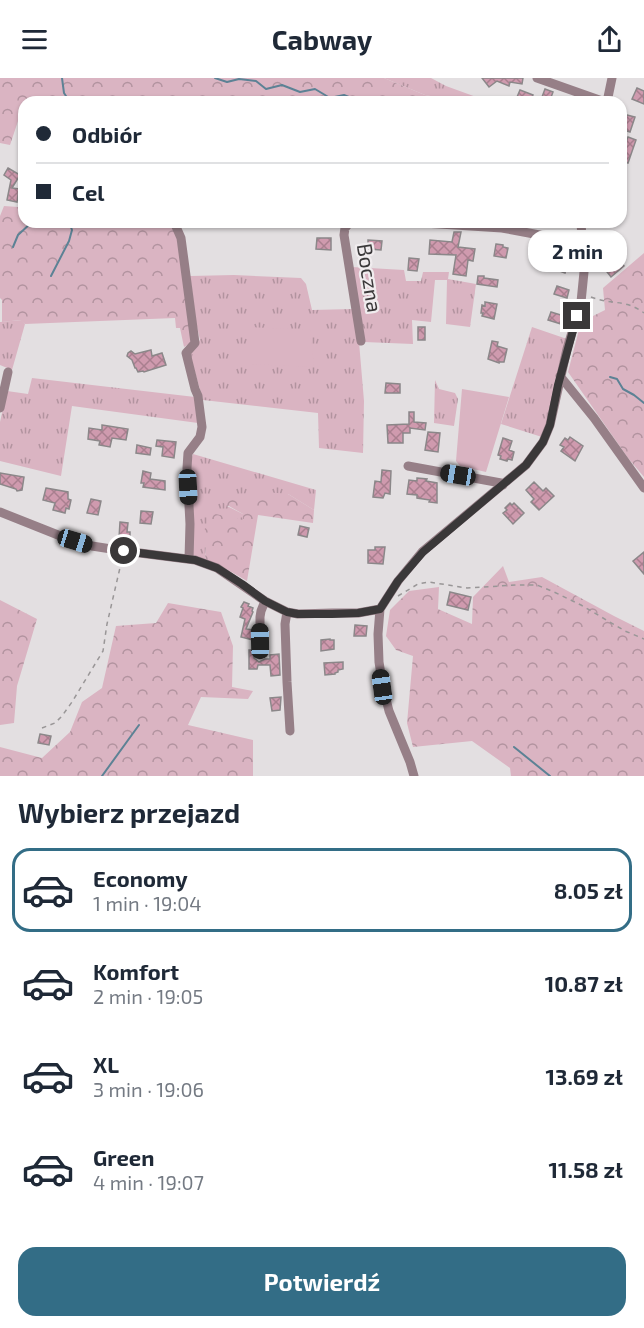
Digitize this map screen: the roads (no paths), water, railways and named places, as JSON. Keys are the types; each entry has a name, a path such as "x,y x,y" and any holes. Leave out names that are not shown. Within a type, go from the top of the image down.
{"street":[{"path":"537,78 589,96"},
{"path":"608,96 612,78"},
{"path":"177,228 181,238 195,343 186,353 198,396 202,427 200,437 188,453 189,559"},
{"name":"Boczna","path":"345,228 344,235 361,341"},
{"path":"502,228 545,236 582,236"},
{"path":"414,776 388,711 382,687 378,633 380,609 398,581 423,552 526,465 543,442 550,425 581,302 584,272 581,228"},
{"path":"0,408 8,372"},
{"path":"561,376 644,488"},
{"path":"408,466 503,484"},
{"path":"0,512 58,536 92,546 189,559 217,568 265,601 287,612 332,614 380,609"},
{"path":"260,655 261,611 265,601"},
{"path":"287,612 286,671 290,731"}],"waterway":[{"path":"62,78 66,96"},
{"path":"215,78 227,82 239,79 256,81 266,89 282,85 300,92 315,89 327,96"},
{"path":"339,96 346,96"},
{"path":"13,247 18,235 26,228"},
{"path":"51,276 69,241 71,228"},
{"path":"610,377 617,379 623,389 644,403"},
{"path":"102,776 139,725"},
{"path":"514,747 550,776"}]}
